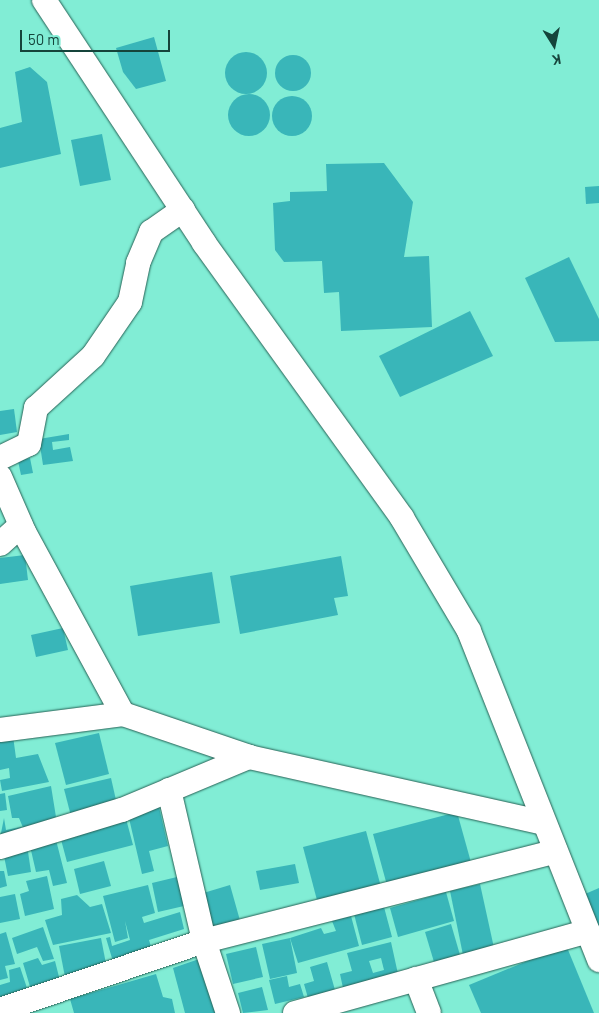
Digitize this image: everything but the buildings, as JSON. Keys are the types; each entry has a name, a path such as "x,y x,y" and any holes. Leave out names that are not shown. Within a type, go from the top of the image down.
{"street":[{"path":"44,0 183,210 416,542 469,631 599,960"},
{"path":"0,458 29,444 36,408 93,356 130,302 138,263 151,232 183,210"},
{"path":"0,477 21,525 123,714"},
{"path":"0,544 21,525"},
{"path":"0,730 123,714 248,757 544,822"},
{"path":"0,847 169,790 248,757"},
{"path":"169,790 204,942 228,1013"},
{"path":"0,1010 204,942 556,851"},
{"path":"295,1013 588,931"},
{"path":"416,979 429,1013"}]}
